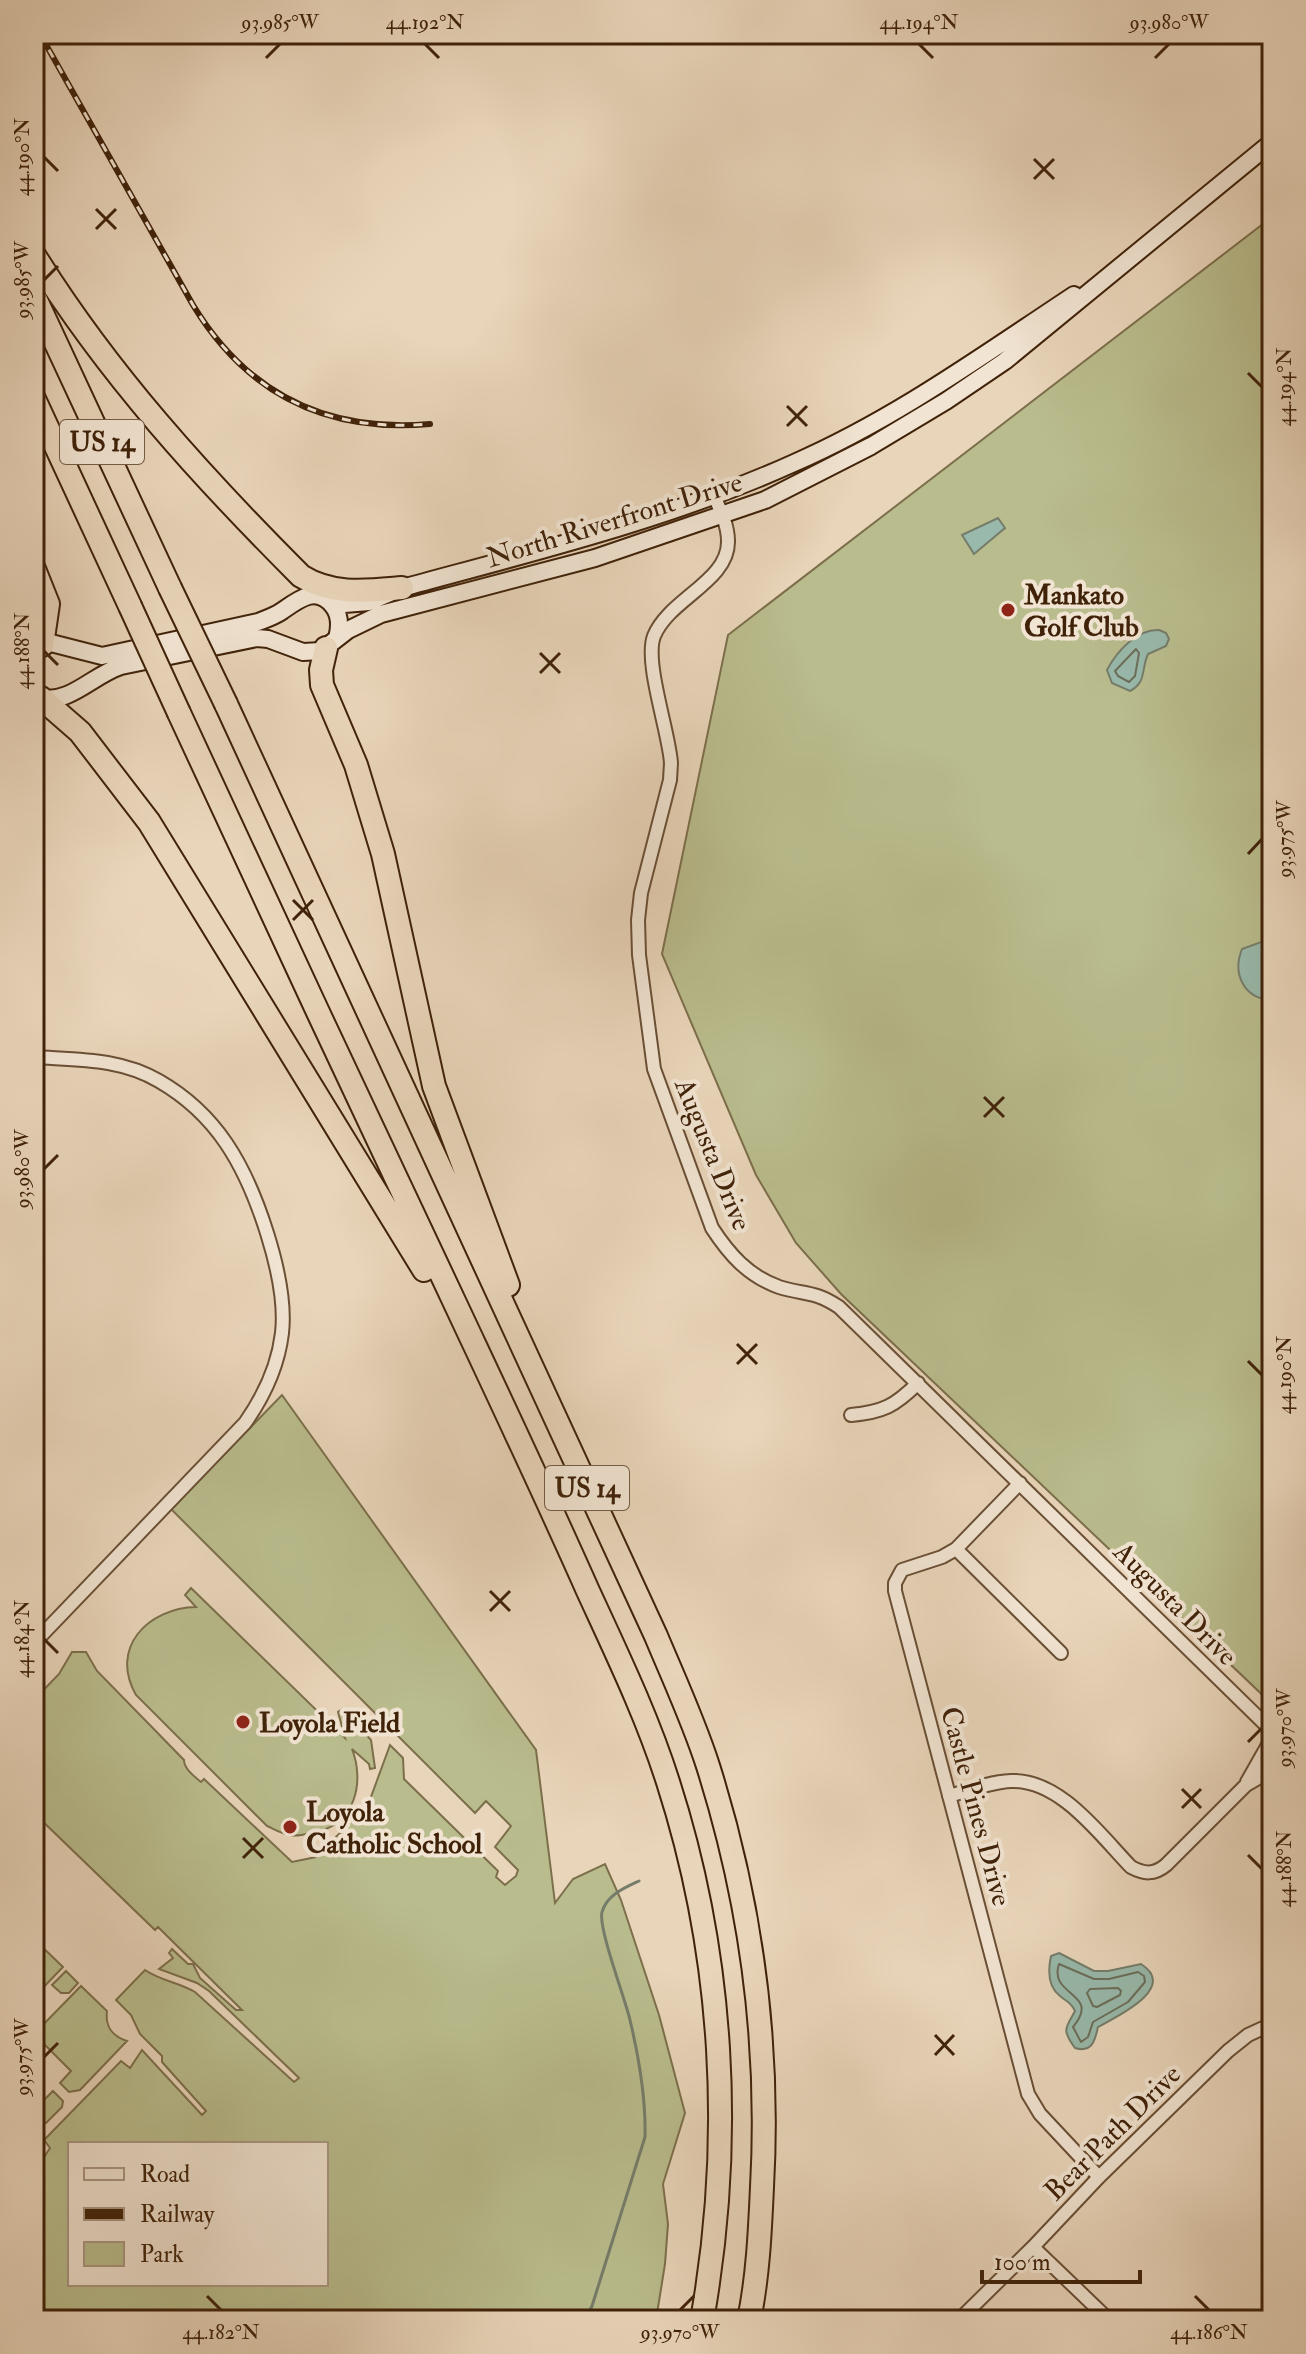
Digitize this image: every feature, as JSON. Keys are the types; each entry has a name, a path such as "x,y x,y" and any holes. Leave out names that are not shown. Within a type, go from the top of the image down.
{"highway":[{"path":"34,255 101,356 135,398 301,576 324,595 402,588"},
{"name":"US 14","path":"34,296 558,1425 683,1700 707,1765 739,1880 751,1946 764,2082 761,2221 749,2320"},
{"name":"US 14","path":"34,399 543,1490 619,1659 667,1781 682,1831 709,1956 718,2036 720,2156 710,2278 702,2320"},
{"path":"34,569 48,604 38,647"},
{"path":"34,585 34,614"},
{"path":"332,643 321,670 322,685 356,765 383,854 434,1086 558,1425"},
{"path":"36,700 80,732 149,822 391,1212 543,1490"}],"main road":[{"name":"North Riverfront Drive","path":"332,643 348,630 381,614 621,550 765,500 871,446 1005,361 1272,142"},
{"name":"North Riverfront Drive","path":"402,588 633,524 797,463 894,413 1129,258"},
{"path":"38,647 60,644 104,663 136,661 258,630 302,597 324,595 340,622 332,643 312,653 268,639 258,630"},
{"path":"36,700 58,700 67,696 104,663"}],"street":[{"path":"713,494 721,513"},
{"name":"Augusta Drive","path":"721,513 728,540 723,563 668,613 654,635 652,661 668,733 671,763 670,780 641,893 638,944 654,1069 712,1228 727,1252 743,1267 779,1287 819,1294 839,1307 1272,1731"},
{"path":"34,1057 111,1062 157,1080 202,1114 226,1143 257,1207 279,1273 283,1312 274,1368 266,1390 245,1423 34,1643"},
{"path":"851,1415 876,1413 891,1406 918,1383"},
{"name":"Castle Pines Drive","path":"1020,1483 956,1549 902,1570 895,1583 895,1591 1028,2094 1040,2114 1099,2177"},
{"path":"956,1549 1061,1653"},
{"path":"1246,1785 1272,1738"},
{"path":"949,1796 998,1782 1039,1785 1067,1802 1131,1867 1151,1873 1166,1865 1246,1785 1272,1770"},
{"name":"Bear Path Drive","path":"961,2318 1228,2051 1248,2035 1272,2024"},
{"path":"1033,2247 1109,2320"}],"green space":[{"path":"1272,217 1272,1704 841,1294 796,1243 756,1175 662,954 728,635"},
{"path":"282,1395 536,1750 555,1903 573,1879 605,1864 621,1900 659,2015 685,2113 663,2184 668,2224 656,2320 34,2320 34,2158 40,2163 50,2148 44,2140 121,2061 130,2068 142,2050 202,2115 206,2111 162,2062 162,2056 140,2034 131,2015 116,2000 145,1970 195,1992 294,2082 299,2078 209,1991 197,1983 159,1969 173,1958 169,1953 172,1949 188,1964 193,1964 200,1978 236,2010 242,2010 158,1927 155,1930 34,1813 34,1700 59,1674 72,1652 86,1652 97,1671 184,1760 190,1772 201,1782 204,1779 292,1862 316,1857 368,1805 390,1745 403,1758 404,1779 498,1871 496,1877 505,1885 516,1876 518,1870 495,1847 511,1826 486,1801 475,1813 171,1509"},
{"path":"191,1588 345,1738 338,1712 342,1709 371,1740 375,1768 370,1769 369,1764 352,1749 357,1788 348,1811 329,1828 296,1836 267,1826 136,1695 127,1662 130,1647 149,1623 179,1609 196,1607 185,1595"},
{"path":"34,1939 63,1967 34,1997"},
{"path":"66,1971 78,1983 69,1993 61,1993 52,1985"},
{"path":"81,1986 107,2011 111,2030 127,2041 80,2090 69,2092 60,2083 71,2071 34,2034"},
{"path":"53,2091 63,2101 62,2107 46,2123 37,2124 34,2110"}],"water":[{"path":"998,518 1005,528 974,554 962,535"},
{"path":"1159,630 1166,633 1169,639 1166,646 1148,654 1139,684 1130,691 1112,683 1107,670 1122,649 1143,633"},
{"path":"1272,938 1272,1000 1254,995 1243,984 1239,958 1242,949"},
{"path":"1059,1953 1094,1971 1141,1964 1151,1973 1153,1983 1149,1992 1130,2009 1098,2027 1094,2041 1085,2049 1075,2048 1068,2037 1067,2025 1075,2011 1051,1983 1051,1956"}],"waterway":[{"path":"585,2320 645,2137 643,2093 636,2049 602,1920 602,1912 608,1901 639,1881"},
{"path":"34,2316 48,2320"}],"railway":[{"path":"40,34 193,305 214,336 238,362 264,384 324,414 357,422 430,424"}],"place":[{"name":"Mankato Golf Club","path":"1008,610"},
{"name":"Loyola Field","path":"243,1722"},
{"name":"Loyola Catholic School","path":"290,1827"}]}
